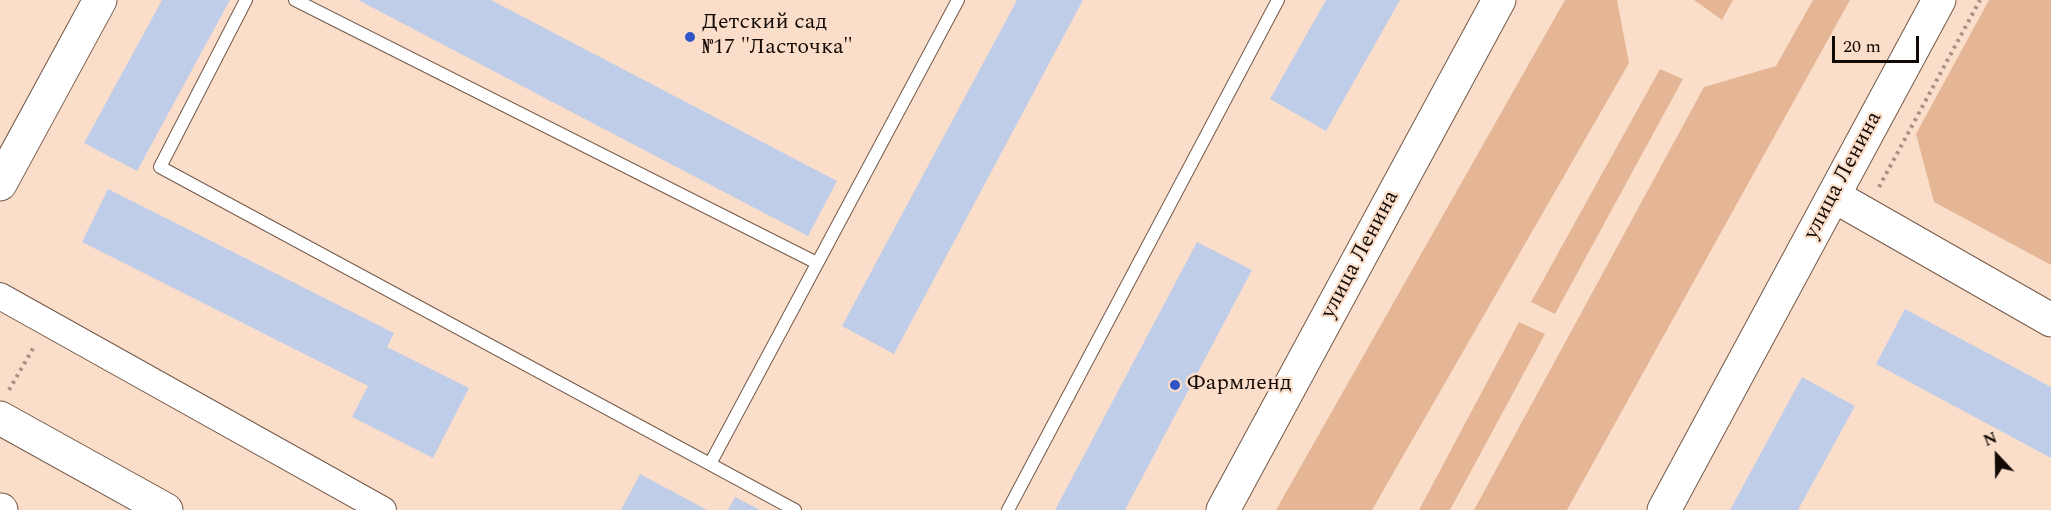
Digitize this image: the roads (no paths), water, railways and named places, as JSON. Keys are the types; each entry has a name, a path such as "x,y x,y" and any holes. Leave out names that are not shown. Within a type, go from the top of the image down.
{"main road":[{"path":"0,184 100,0"},
{"name":"улица Ленина","path":"1223,510 1498,0"},
{"name":"улица Ленина","path":"1664,510 1939,0"},
{"path":"1834,196 2051,320"},
{"path":"3,408 166,510"}],"street":[{"path":"0,296 383,510"}],"lane":[{"path":"246,0 160,167 795,510"},
{"path":"295,0 817,263"},
{"path":"710,464 958,0"},
{"path":"1008,510 1278,0"}],"place":[{"name":"Детский сад №17 \"Ласточка\"","path":"690,37"},
{"name":"Фармленд","path":"1175,385"}]}
